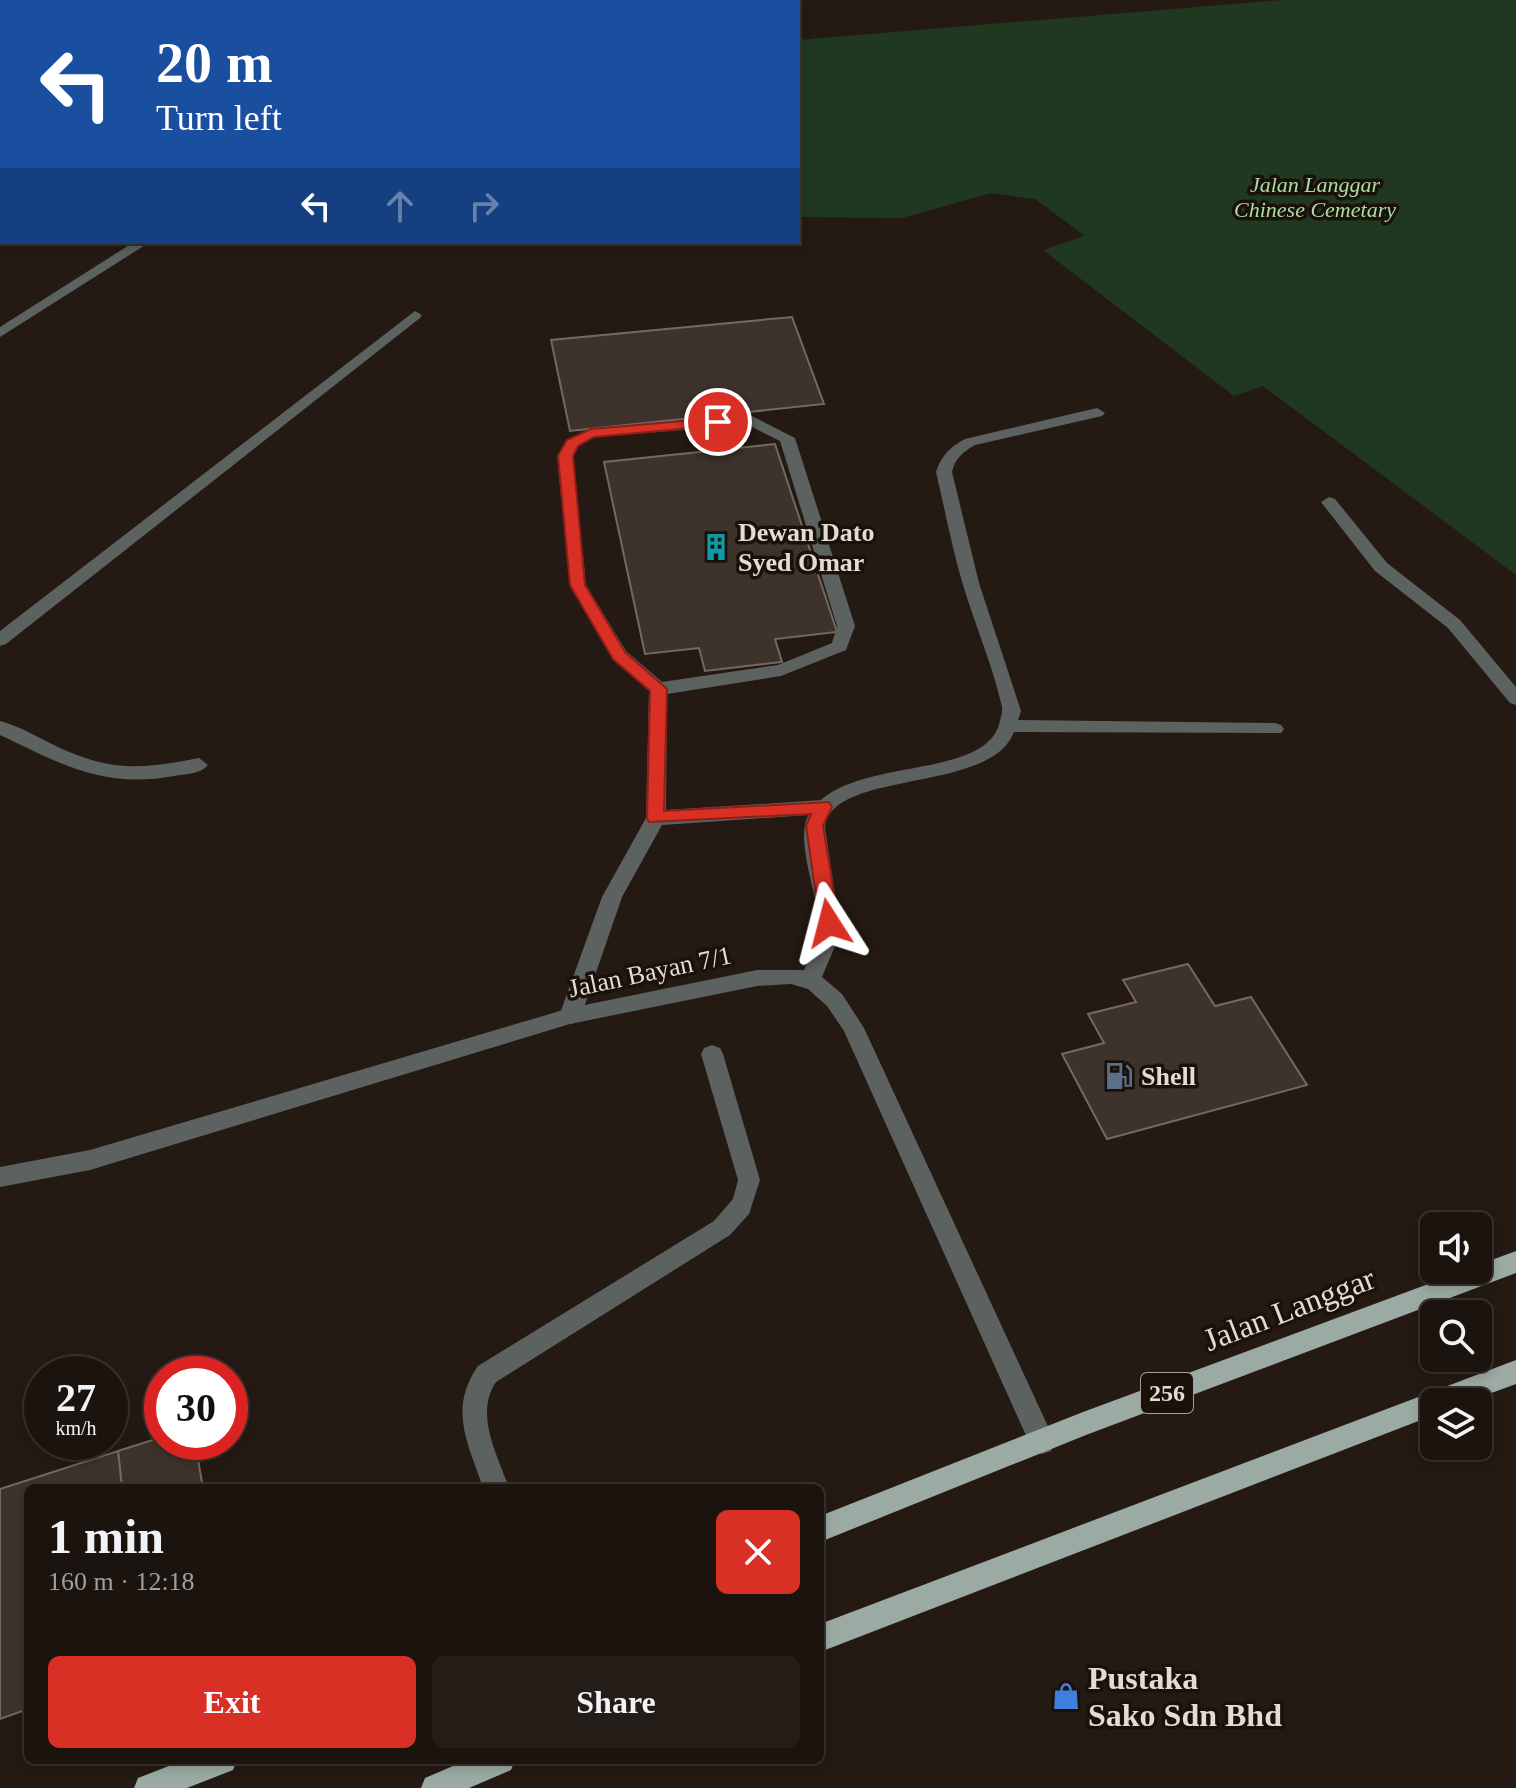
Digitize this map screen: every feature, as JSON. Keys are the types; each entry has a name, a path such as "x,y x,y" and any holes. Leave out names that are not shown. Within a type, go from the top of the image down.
{"main road":[{"name":"Jalan Langgar","path":"824,1527 1516,1262"},
{"path":"1473,1388 1516,1372"},
{"path":"824,1636 1420,1408"},
{"path":"148,1788 212,1764"},
{"path":"435,1788 492,1764"}],"street":[{"path":"0,333 140,244"},
{"path":"0,640 415,315"},
{"path":"1042,1442 853,1028 837,999 811,978 828,939 829,923 814,826 823,807 840,793 962,763 993,746 1012,726 1012,711 957,531 944,472 946,463 951,455 970,442 1097,413"},
{"path":"570,1016 612,897 656,818 658,689 619,655 578,585 565,456 572,443 591,433 750,420 787,438 846,626 840,646 781,670 658,689"},
{"path":"1329,502 1381,567 1454,624 1516,699"},
{"path":"1012,726 1275,729"},
{"path":"0,727 87,766 112,773 139,774 199,765"},
{"path":"656,818 823,807"},
{"name":"Jalan Bayan 7/1","path":"0,1177 90,1160 570,1016 757,978 786,974 811,978"},
{"path":"495,1484 472,1411 478,1384 487,1374 722,1228 734,1219 742,1205 748,1193 749,1180 712,1054"}],"green space":[{"name":"Jalan Langgar Chinese Cemetary","path":"1281,0 1516,0 1516,575 1263,386 1234,396 1043,250 1085,236 1035,199 991,193 902,218 800,217 800,40"}],"building":[{"path":"792,317 824,404 570,431 551,340"},
{"name":"Dewan Dato Syed Omar","path":"775,444 837,632 775,639 782,662 705,671 699,648 645,654 604,462"},
{"path":"1188,964 1215,1006 1251,997 1307,1085 1107,1139 1062,1054 1104,1043 1088,1014 1136,1002 1123,980"},
{"path":"144,1443 144,1460 198,1460 202,1484 122,1484 119,1460 128,1460 128,1448"},
{"path":"90,1460 119,1460 122,1484 24,1484 24,1710 0,1719 0,1489"}],"place":[{"name":"Dewan Dato Syed Omar","path":"716,547"},
{"name":"Shell","path":"1119,1076"},
{"name":"Pustaka Sako Sdn Bhd","path":"1066,1696"}],"route":[{"path":"718,422 591,433 572,443 565,456 578,585 619,655 658,689 656,818 823,807 814,826 829,923"}]}
